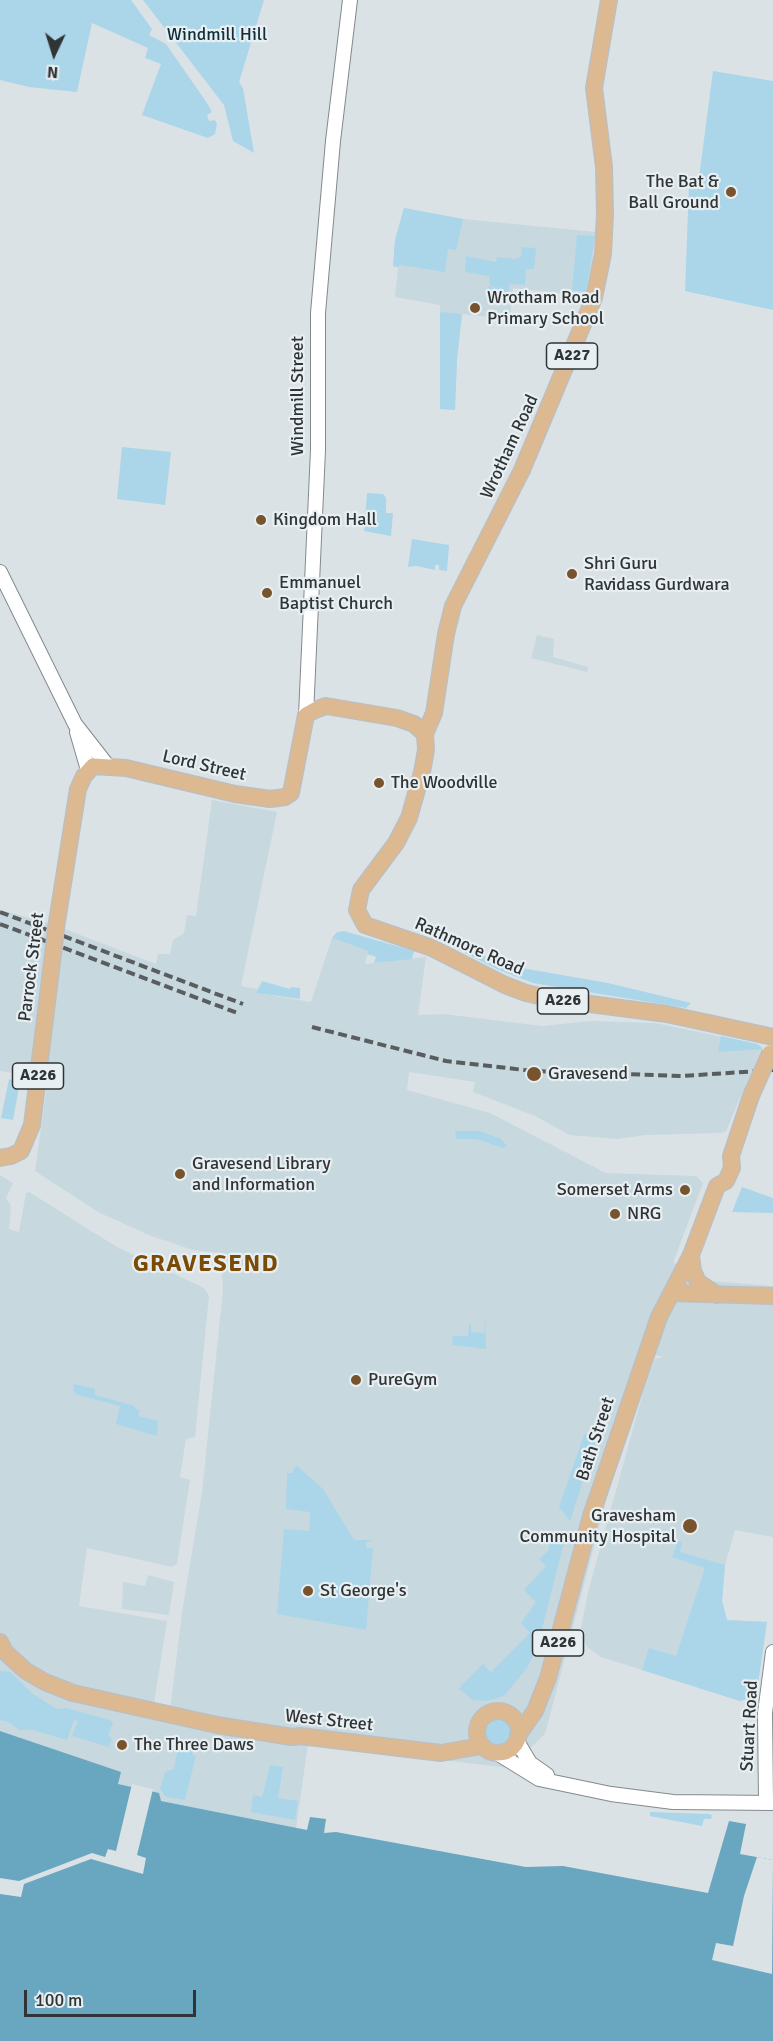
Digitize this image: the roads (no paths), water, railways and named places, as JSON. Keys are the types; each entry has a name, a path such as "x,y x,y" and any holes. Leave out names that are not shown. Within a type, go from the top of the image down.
{"main road":[{"name":"Wrotham Road","path":"361,890 396,843 409,818 424,761 425,734 434,713 436,691 453,606 522,470 576,346 597,288 604,248 605,185 594,88 609,0"},
{"name":"Wrotham Road","path":"402,720 422,714 436,691"},
{"path":"306,715 326,706 402,720 421,728 425,734"},
{"name":"Windmill Street","path":"291,793 306,715"},
{"path":"88,770 98,764 106,765"},
{"name":"Lord Street","path":"106,765 266,799 283,798 291,793"},
{"name":"Parrock Street","path":"2,1158 21,1150 33,1122 53,954 78,789 88,770"},
{"name":"Rathmore Road","path":"361,890 357,910 365,925 432,948 505,986 552,999 650,1011 773,1037"},
{"name":"A226","path":"672,1293 692,1255 714,1192 717,1186 726,1181 732,1167 730,1156 751,1096 771,1050"},
{"path":"692,1255 698,1282 718,1295"},
{"path":"672,1293 773,1296"},
{"name":"Bath Street","path":"518,1738 529,1723 542,1696 604,1473 659,1317 672,1293"},
{"name":"West Street","path":"0,1642 5,1652 26,1671 45,1682 73,1693 261,1733 406,1750 449,1752 481,1746"},
{"path":"502,1712 513,1718 518,1738 509,1750 496,1753 481,1746 478,1728 480,1722 490,1713 502,1712"}],"street":[{"name":"Windmill Street","path":"306,715 318,450 318,313 333,141 350,0"},
{"path":"0,572 75,724 88,770"},
{"path":"75,724 106,765"},
{"name":"Stuart Road","path":"769,1802 765,1713 773,1652"},
{"path":"518,1738 534,1767 565,1785"},
{"path":"496,1753 539,1779 565,1785 652,1800 769,1802"}],"railway":[{"path":"0,912 243,1004"},
{"path":"0,924 240,1014"},
{"path":"312,1027 446,1061 533,1071 682,1076 773,1070"}],"place":[{"name":"The Bat & Ball Ground","path":"731,192"},
{"name":"Wrotham Road Primary School","path":"475,308"},
{"name":"Kingdom Hall","path":"261,520"},
{"name":"Shri Guru Ravidass Gurdwara","path":"572,574"},
{"name":"Emmanuel Baptist Church","path":"267,593"},
{"name":"The Woodville","path":"379,783"},
{"name":"Gravesend","path":"534,1074"},
{"name":"Gravesend Library and Information","path":"180,1174"},
{"name":"Somerset Arms","path":"685,1190"},
{"name":"NRG","path":"615,1214"},
{"name":"PureGym","path":"356,1380"},
{"name":"Gravesham Community Hospital","path":"690,1526"},
{"name":"St George's","path":"308,1591"},
{"name":"The Three Daws","path":"122,1745"}],"district":[{"name":"GRAVESEND","path":"206,1265"}],"park label":[{"name":"Windmill Hill","path":"217,35"}]}
